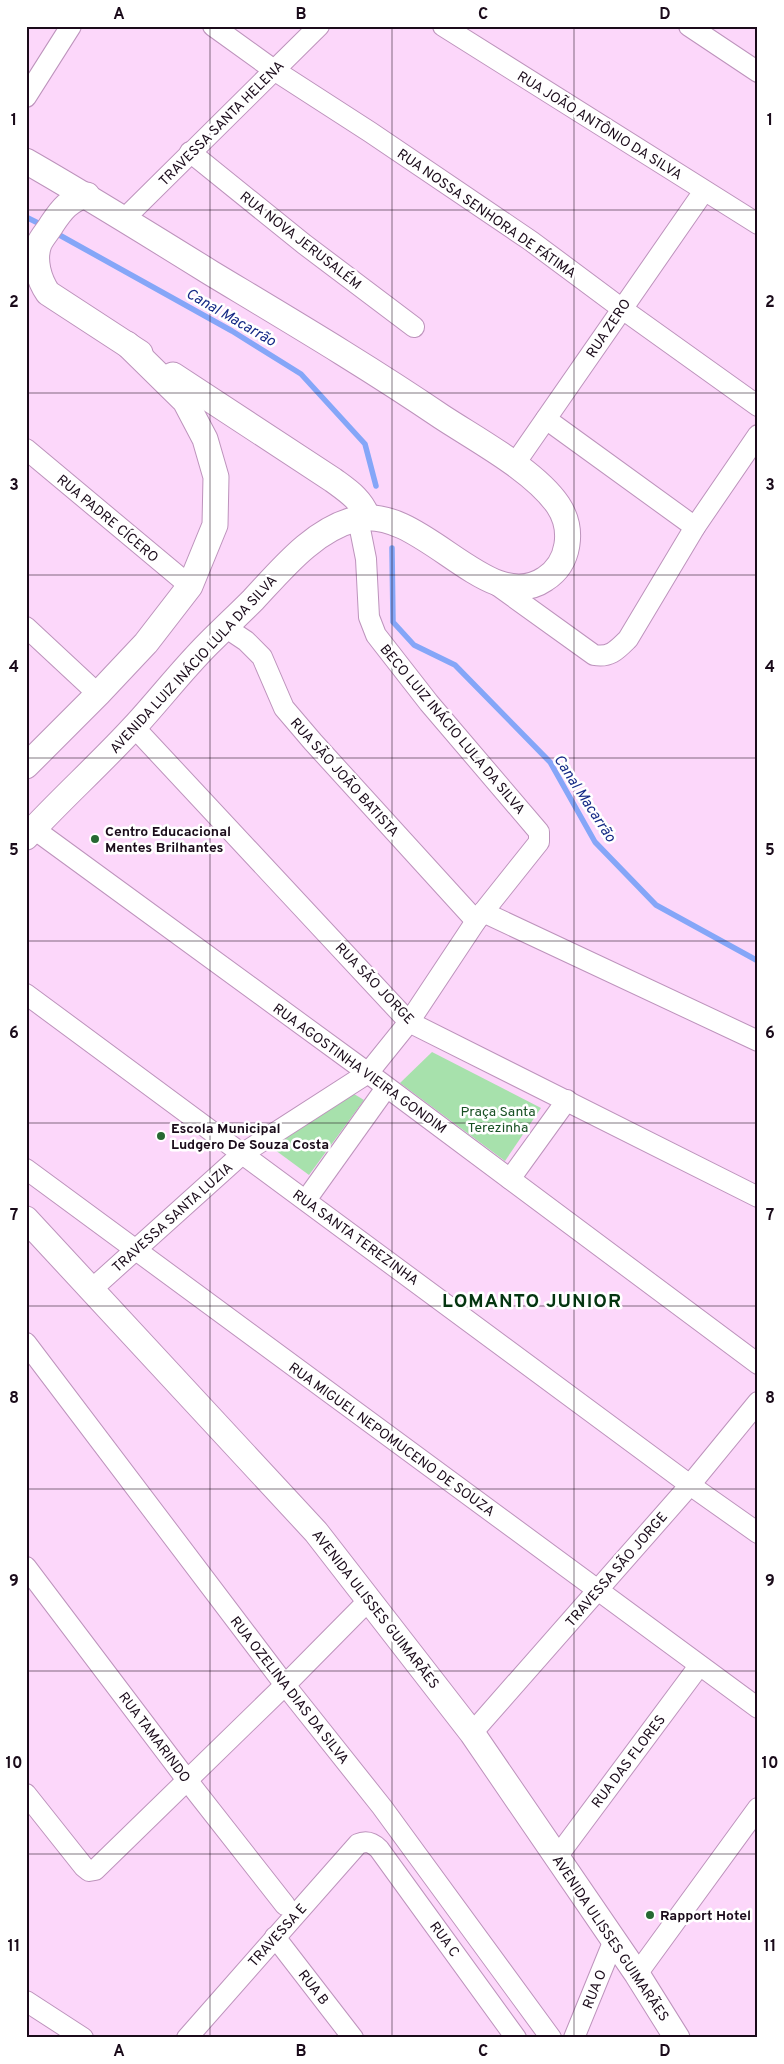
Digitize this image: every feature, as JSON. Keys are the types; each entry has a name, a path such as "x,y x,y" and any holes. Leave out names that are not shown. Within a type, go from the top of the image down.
{"street":[{"path":"26,97 71,26"},
{"name":"RUA NOSSA SENHORA DE FÁTIMA","path":"213,26 274,70 531,240 621,308 758,406"},
{"name":"TRAVESSA SANTA HELENA","path":"124,219 319,26"},
{"name":"RUA JOÃO ANTÔNIO DA SILVA","path":"443,26 758,224"},
{"path":"689,26 755,62"},
{"name":"RUA NOVA JERUSALÉM","path":"190,152 304,244 414,327"},
{"path":"26,161 87,195 379,375 514,465 544,490 560,509 567,525 567,547 557,568 542,582 514,588 494,583"},
{"path":"48,173 62,193 59,213"},
{"name":"RUA ZERO","path":"514,465 621,308 704,191"},
{"path":"87,195 74,199 59,213 39,245 33,277 48,293 333,480 356,497 365,508 367,518 390,520 413,531 494,583 594,655 603,656 615,652 628,639 695,527 758,435"},
{"path":"26,766 146,643 190,586 215,525 216,477 205,439 185,401 153,367 127,344"},
{"path":"546,419 695,527"},
{"name":"RUA PADRE CÍCERO","path":"26,449 190,586"},
{"name":"AVENIDA LUIZ INÁCIO LULA DA SILVA","path":"30,833 134,727 207,645 314,540 335,526 367,518"},
{"name":"BECO LUIZ INÁCIO LULA DA SILVA","path":"367,518 366,559 369,617 376,635 429,703 539,832 540,837 536,846"},
{"path":"26,627 98,694"},
{"name":"RUA SÃO JOÃO BATISTA","path":"226,627 262,657 284,708 312,742 479,916 758,1041"},
{"name":"RUA SÃO JORGE","path":"134,727 409,1022 758,1197"},
{"name":"RUA AGOSTINHA VIEIRA GONDIM","path":"30,833 368,1073 758,1364"},
{"name":"TRAVESSA SANTA LUZIA","path":"92,1289 242,1154 368,1073 409,1022 479,916 536,846"},
{"name":"RUA SANTA TEREZINHA","path":"26,994 690,1485 758,1533"},
{"path":"306,1200 386,1088"},
{"path":"510,1179 567,1100"},
{"name":"RUA MIGUEL NEPOMUCENO DE SOUZA","path":"26,1169 758,1708"},
{"name":"AVENIDA ULISSES GUIMARÃES","path":"26,1218 312,1527 472,1733 637,1974 676,2038"},
{"name":"RUA OZELINA DIAS DA SILVA","path":"26,1343 285,1685 382,1807 551,2038"},
{"name":"TRAVESSA SÃO JORGE","path":"472,1733 690,1485 758,1402"},
{"name":"RUA TAMARINDO","path":"26,1567 187,1780 285,1905"},
{"path":"26,1794 86,1869 95,1870 285,1685 369,1600"},
{"name":"RUA DAS FLORES","path":"557,1857 699,1666"},
{"path":"637,1974 758,1808"},
{"name":"TRAVESSA E","path":"187,2038 358,1844 363,1842 372,1843"},
{"name":"RUA C","path":"372,1843 385,1857 516,2038"},
{"name":"RUA B","path":"275,1937 353,2038"},
{"name":"RUA O","path":"574,2038 614,1940"},
{"path":"26,2001 82,2038"}],"green space":[{"name":"Praça Santa Terezinha","path":"432,1052 541,1108 505,1161 400,1083"},
{"path":"354,1094 364,1100 309,1175 271,1147"}],"waterway":[{"name":"Canal Macarrão","path":"26,217 44,226"},
{"name":"Canal Macarrão","path":"54,232 232,331 301,374 365,444 376,486"},
{"name":"Canal Macarrão","path":"392,548 393,622 414,645 455,665 550,762 595,842 656,905 758,961"}],"place":[{"name":"Centro Educacional Mentes Brilhantes","path":"95,839"},
{"name":"Escola Municipal Ludgero De Souza Costa","path":"161,1136"},
{"name":"Rapport Hotel","path":"650,1915"}],"district":[{"name":"LOMANTO JUNIOR","path":"532,1300"}]}
